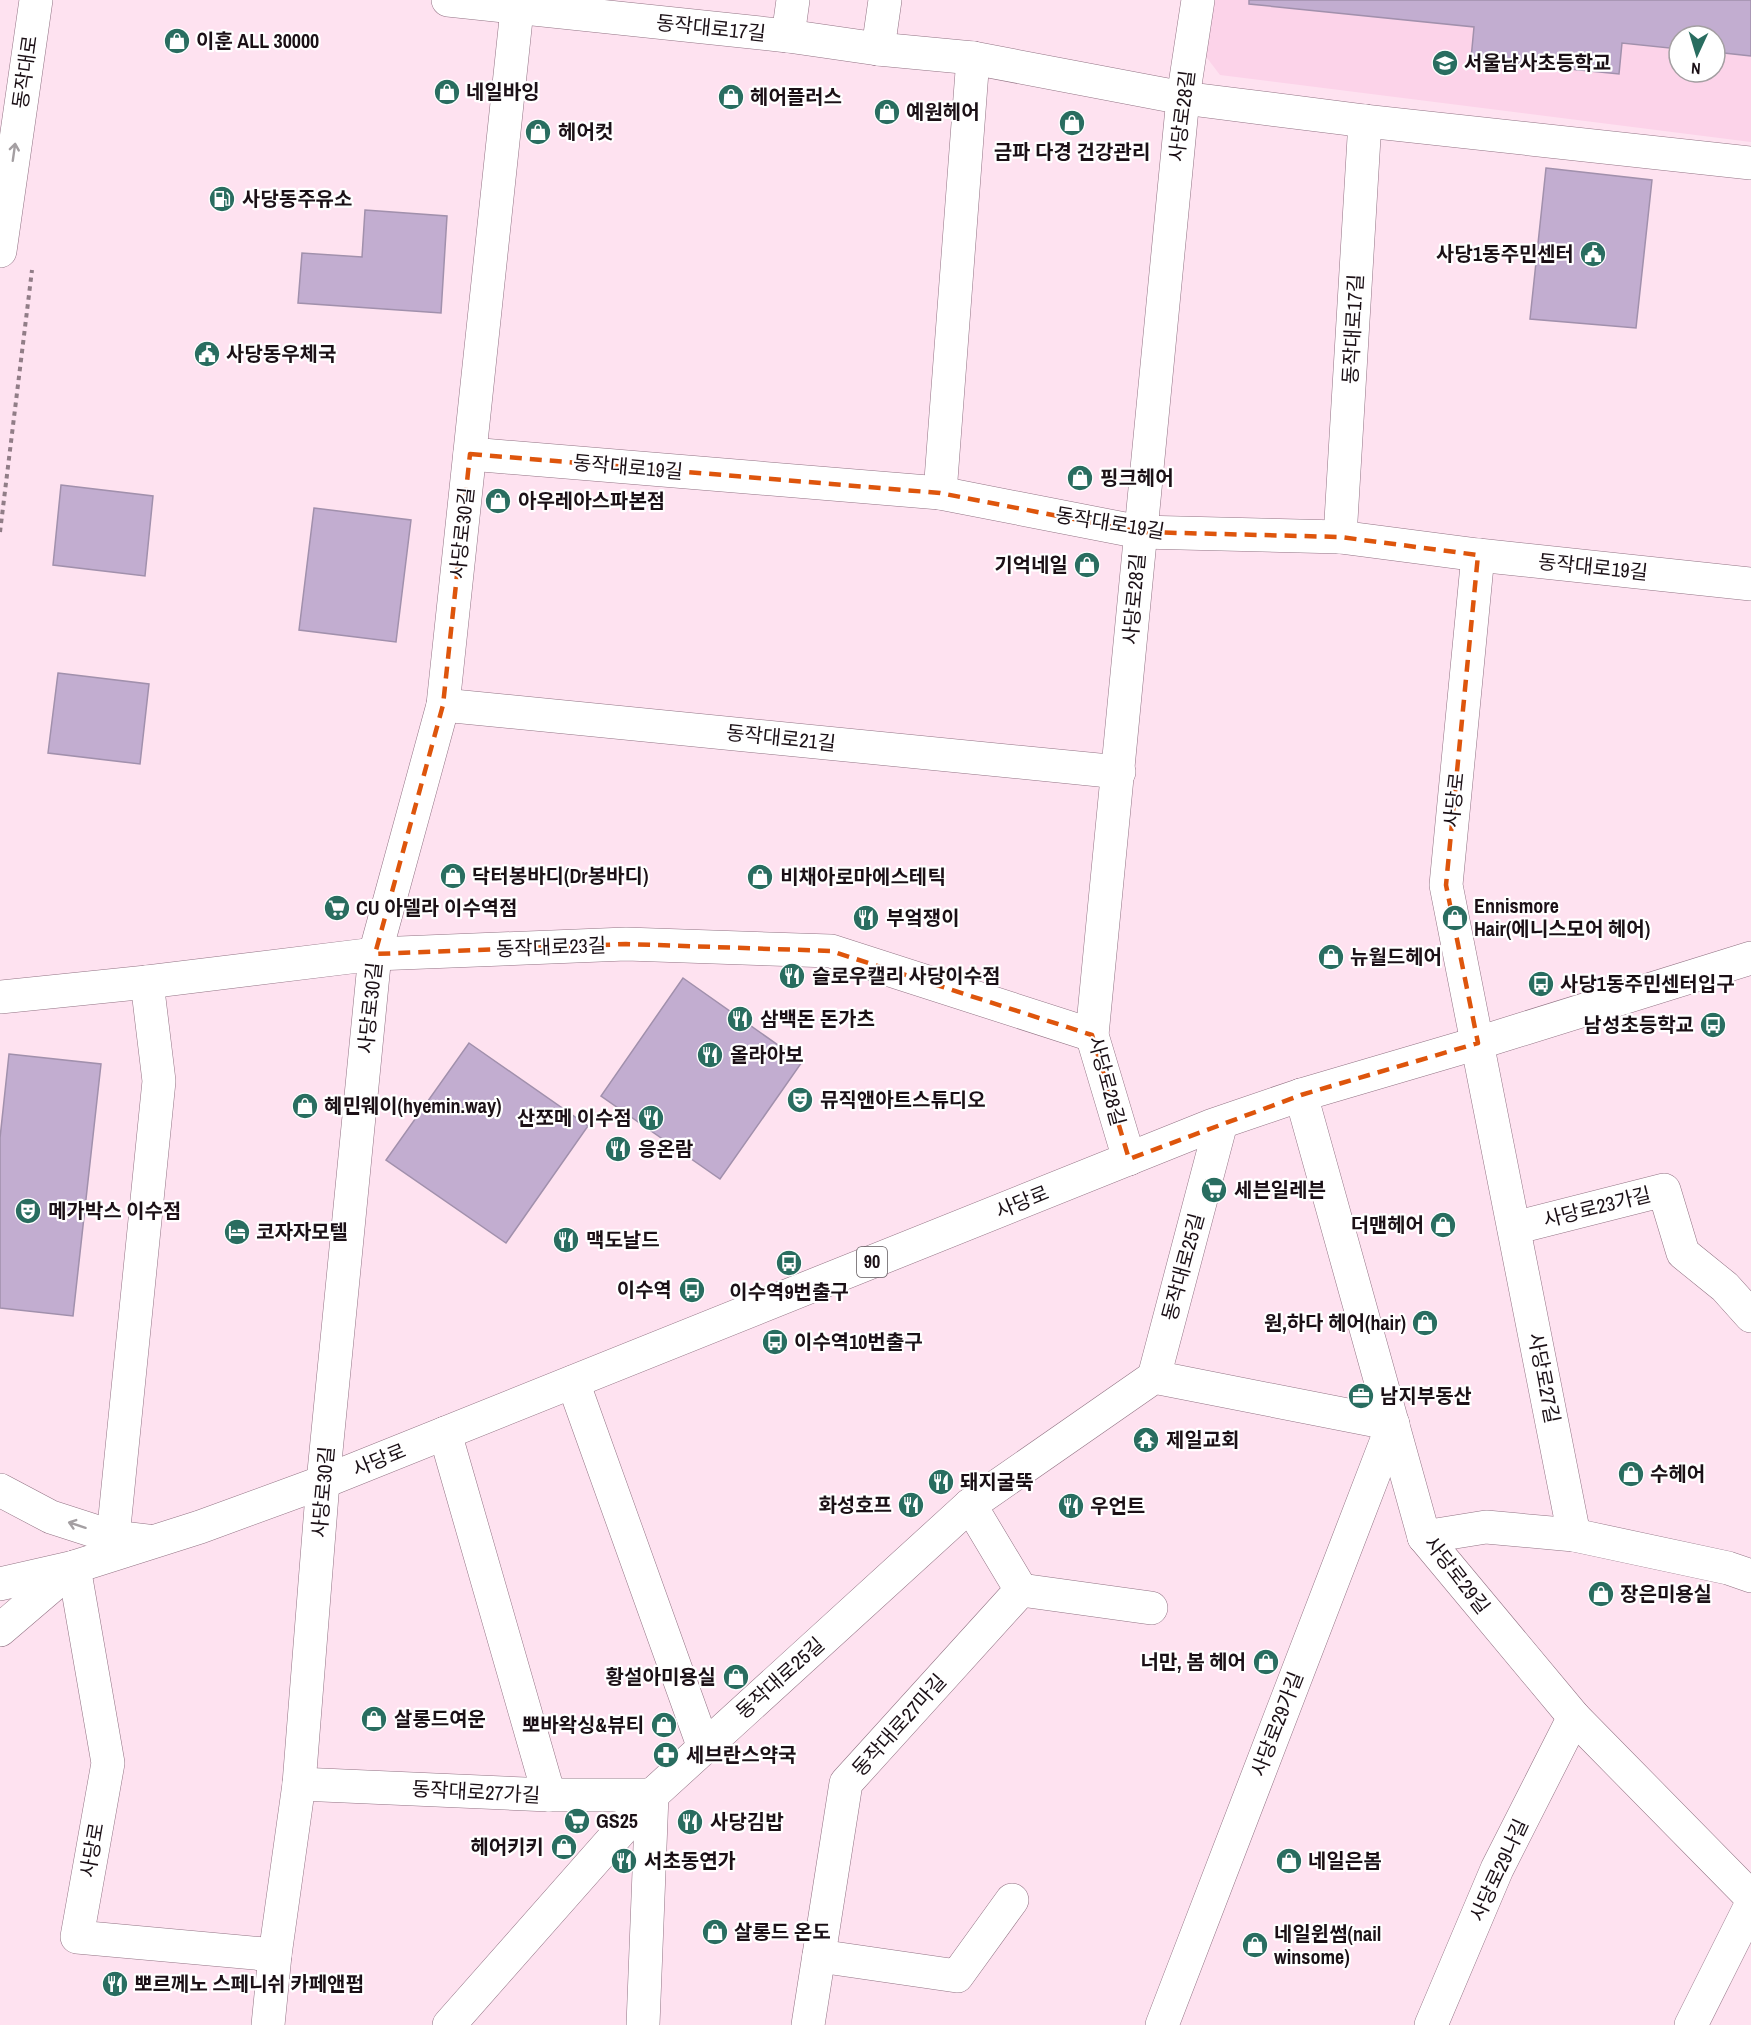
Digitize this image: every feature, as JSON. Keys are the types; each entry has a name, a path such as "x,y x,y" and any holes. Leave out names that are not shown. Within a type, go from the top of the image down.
{"street":[{"name":"동작대로","path":"0,252 36,0"},
{"name":"동작대로17길","path":"448,0 610,9 878,49 974,58 1183,98 1365,121 1751,164"},
{"path":"788,36 793,0"},
{"path":"878,49 885,0"},
{"name":"사당로28길","path":"1129,1159 1092,1035 1183,98 1197,0"},
{"name":"사당로30길","path":"268,2025 275,1955 299,1784 323,1482 375,954 443,705 518,4"},
{"path":"940,493 974,58"},
{"name":"동작대로17길","path":"1340,537 1365,121"},
{"name":"동작대로19길","path":"470,454 940,493 1140,532 1340,537 1478,555 1751,584"},
{"name":"사당로","path":"1478,555 1446,885 1478,1043"},
{"name":"동작대로21길","path":"443,705 1119,772"},
{"name":"동작대로23길","path":"0,997 147,982 375,954 626,944 831,951 1092,1035"},
{"name":"사당로","path":"0,1584 74,1567 200,1527 323,1482 1221,1122 1301,1095 1478,1043 1751,958"},
{"path":"113,1537 159,1081 147,982"},
{"name":"사당로27길","path":"1478,1043 1574,1535"},
{"name":"사당로29길","path":"1301,1095 1424,1537 1574,1718 1751,1897"},
{"name":"동작대로25길","path":"449,2025 652,1795 970,1505 1154,1377 1221,1122"},
{"name":"사당로23가길","path":"1514,1228 1664,1190 1683,1254 1725,1287 1751,1316"},
{"path":"1154,1377 1393,1424"},
{"path":"573,1382 704,1748"},
{"name":"사당로29가길","path":"1161,2025 1393,1424"},
{"path":"446,1433 549,1796"},
{"path":"0,1490 51,1517 113,1537 155,1541"},
{"path":"970,1505 1021,1590 1151,1608"},
{"path":"1424,1537 1486,1527 1574,1535 1728,1568 1751,1576"},
{"path":"0,1630 74,1567"},
{"name":"사당로","path":"74,1567 108,1763 77,1937 275,1955"},
{"name":"동작대로27마길","path":"808,2025 846,1783 1021,1590"},
{"name":"사당로29나길","path":"1431,2025 1497,1869 1574,1718"},
{"name":"동작대로27가길","path":"299,1784 549,1796 652,1795"},
{"path":"643,2025 652,1795"},
{"path":"819,1956 957,1976 1012,1900"},
{"path":"1691,2025 1751,1905"}],"highlighted area":[{"path":"470,454 940,493 1140,532 1340,537 1478,555 1446,885 1478,1043 1301,1095 1129,1159 1092,1035 831,951 626,944 375,954 443,705"}],"shaded area":[{"name":"서울남사초등학교","path":"1211,0 1751,0 1751,142 1220,75 1204,54"}],"building":[{"path":"1249,0 1751,0 1751,56 1727,53 1727,24 1667,24 1667,48 1622,43 1619,74 1471,59 1474,27 1249,4"},
{"path":"1546,168 1652,180 1636,328 1530,319"},
{"path":"365,210 447,216 441,313 298,303 302,253 362,257"},
{"path":"61,485 153,496 145,576 53,565"},
{"path":"314,508 411,520 396,642 299,630"},
{"path":"58,673 149,684 140,764 48,753"},
{"path":"683,978 802,1062 720,1179 601,1096"},
{"path":"469,1043 588,1126 506,1243 386,1160"},
{"path":"9,1054 101,1064 73,1316 0,1308 0,1138"}],"place":[{"name":"이훈 ALL 30000","path":"177,41"},
{"name":"서울남사초등학교","path":"1445,63"},
{"name":"네일바잉","path":"447,92"},
{"name":"헤어플러스","path":"731,97"},
{"name":"예원헤어","path":"887,112"},
{"name":"금파 다경 건강관리","path":"1072,123"},
{"name":"헤어컷","path":"538,132"},
{"name":"사당동주유소","path":"222,199"},
{"name":"사당1동주민센터","path":"1593,254"},
{"name":"사당동우체국","path":"207,354"},
{"name":"핑크헤어","path":"1080,478"},
{"name":"아우레아스파본점","path":"498,501"},
{"name":"기억네일","path":"1087,565"},
{"name":"닥터봉바디(Dr봉바디)","path":"453,876"},
{"name":"비채아로마에스테틱","path":"760,877"},
{"name":"CU 아델라 이수역점","path":"337,908"},
{"name":"부엌쟁이","path":"866,918"},
{"name":"Ennismore Hair(에니스모어 헤어)","path":"1455,918"},
{"name":"뉴월드헤어","path":"1331,957"},
{"name":"슬로우캘리 사당이수점","path":"792,976"},
{"name":"사당1동주민센터입구","path":"1541,984"},
{"name":"삼백돈 돈가츠","path":"740,1019"},
{"name":"남성초등학교","path":"1713,1025"},
{"name":"올라아보","path":"710,1055"},
{"name":"뮤직앤아트스튜디오","path":"800,1100"},
{"name":"혜민웨이(hyemin.way)","path":"305,1106"},
{"name":"산쪼메 이수점","path":"651,1118"},
{"name":"응온람","path":"618,1149"},
{"name":"세븐일레븐","path":"1214,1190"},
{"name":"메가박스 이수점","path":"28,1211"},
{"name":"더맨헤어","path":"1443,1225"},
{"name":"코자자모텔","path":"237,1232"},
{"name":"맥도날드","path":"566,1240"},
{"name":"이수역9번출구","path":"789,1263"},
{"name":"이수역","path":"692,1290"},
{"name":"원,하다 헤어(hair)","path":"1425,1323"},
{"name":"이수역10번출구","path":"775,1342"},
{"name":"남지부동산","path":"1361,1396"},
{"name":"제일교회","path":"1146,1440"},
{"name":"수헤어","path":"1631,1474"},
{"name":"돼지굴뚝","path":"941,1482"},
{"name":"화성호프","path":"911,1505"},
{"name":"우언트","path":"1071,1506"},
{"name":"장은미용실","path":"1601,1594"},
{"name":"너만, 봄 헤어","path":"1266,1662"},
{"name":"황설아미용실","path":"736,1677"},
{"name":"살롱드여운","path":"374,1719"},
{"name":"뽀바왁싱&뷰티","path":"664,1725"},
{"name":"세브란스약국","path":"666,1755"},
{"name":"GS25","path":"577,1821"},
{"name":"사당김밥","path":"690,1822"},
{"name":"헤어키키","path":"564,1847"},
{"name":"서초동연가","path":"624,1861"},
{"name":"네일은봄","path":"1289,1861"},
{"name":"살롱드 온도","path":"715,1932"},
{"name":"네일윈썸(nail winsome)","path":"1255,1945"},
{"name":"뽀르께노 스페니쉬 카페앤펍","path":"115,1984"}]}
